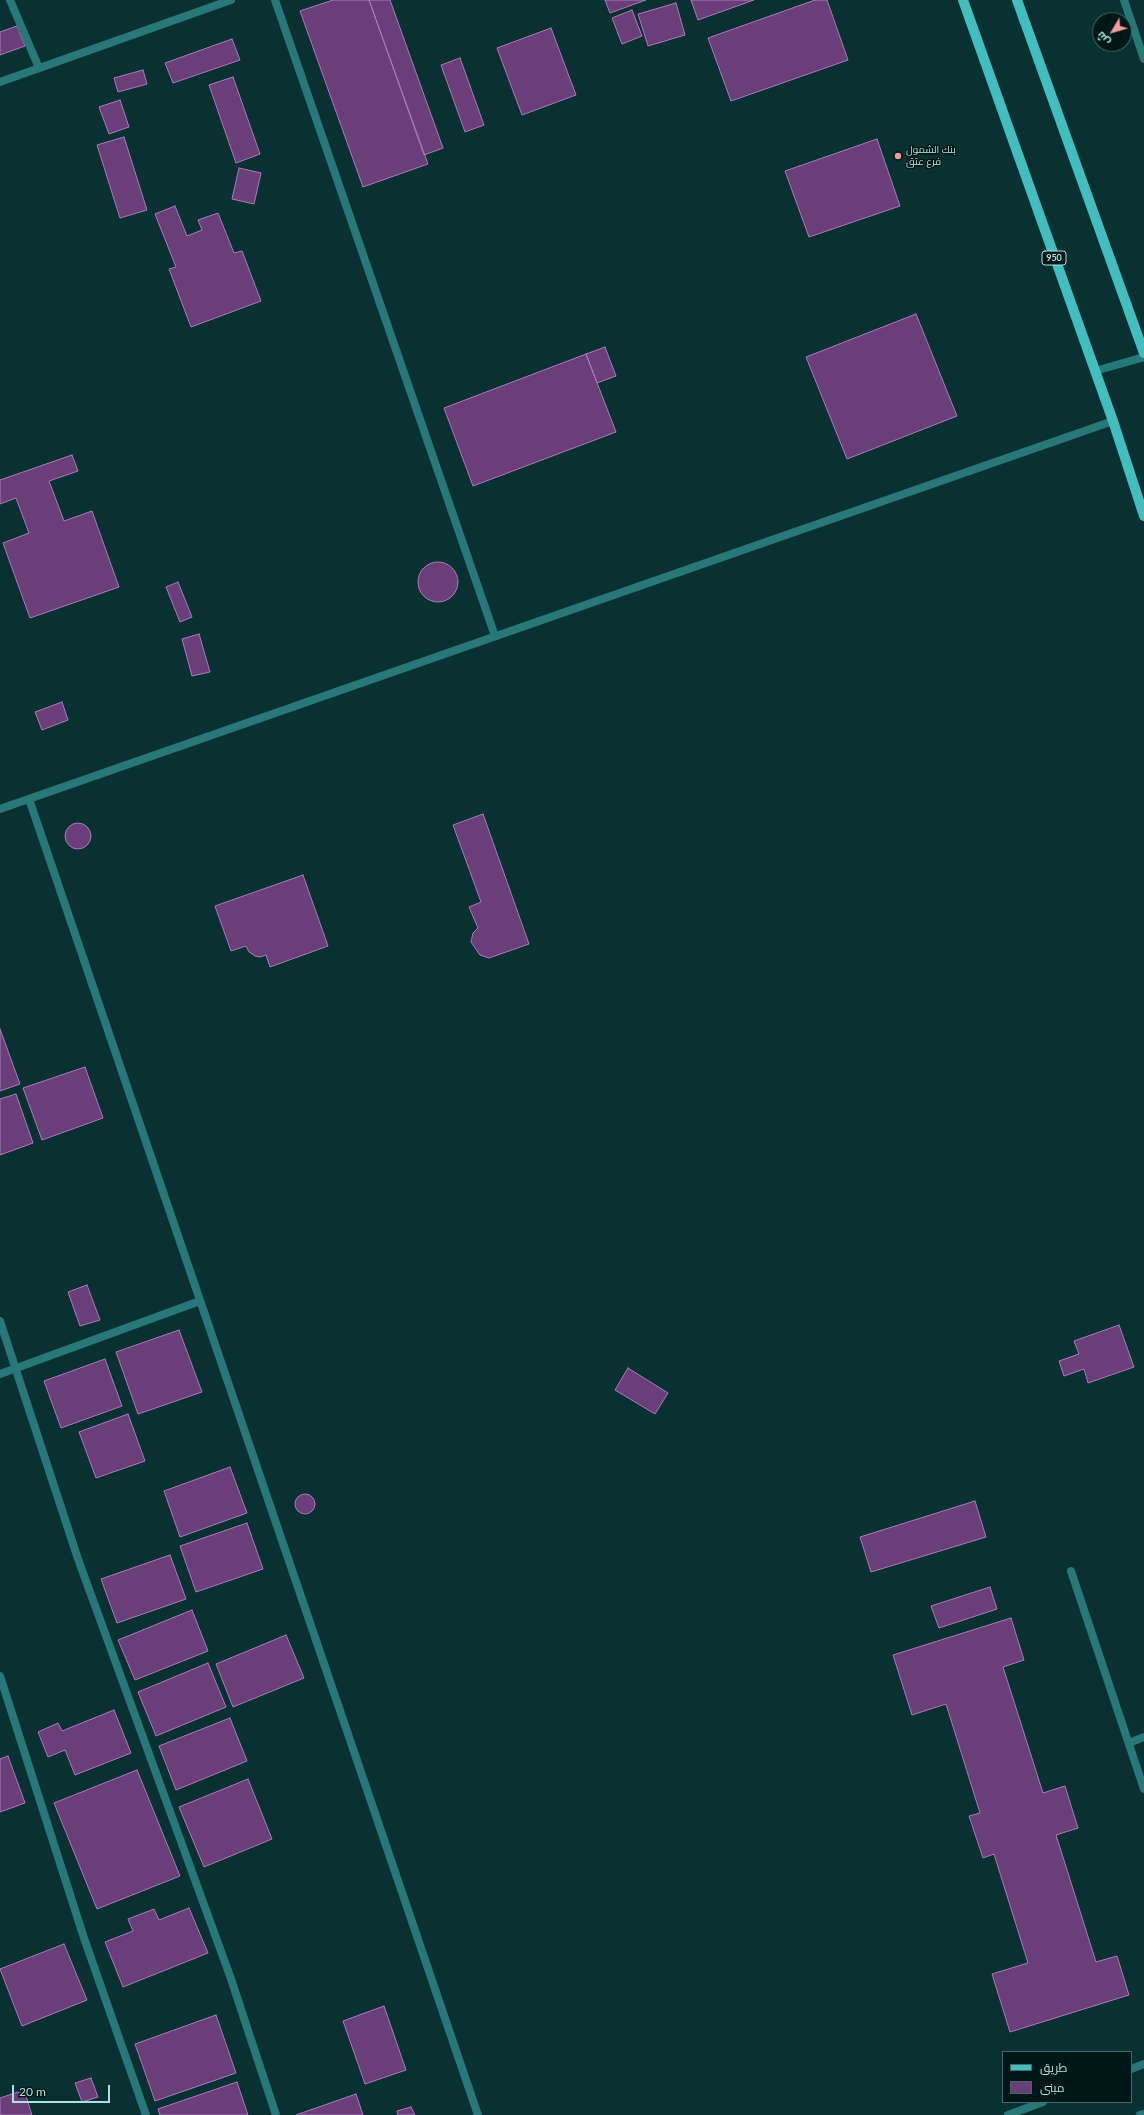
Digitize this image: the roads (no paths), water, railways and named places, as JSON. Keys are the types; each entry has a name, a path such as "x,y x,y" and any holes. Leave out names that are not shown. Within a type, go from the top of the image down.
{"main road":[{"name":"950","path":"963,0 1113,421 1144,516"},
{"path":"1017,0 1144,353"}],"street":[{"path":"10,0 38,68"},
{"path":"0,82 231,0"},
{"path":"275,0 495,636"},
{"path":"1124,0 1142,46 1144,59"},
{"path":"1095,371 1144,357"},
{"path":"0,809 1113,421"},
{"path":"29,799 478,2115"},
{"path":"0,1374 200,1301"},
{"path":"0,1321 78,1559 230,1976 276,2115"},
{"path":"1071,1571 1144,1790"},
{"path":"0,1676 84,1938 146,2115"},
{"path":"1129,1743 1144,1737"},
{"path":"1132,2069 1144,2064"},
{"path":"1008,2115 1040,2103"},
{"path":"1140,2115 1144,2114"}],"place":[{"name":"بنك الشمول فرع عتق","path":"898,156"}]}
